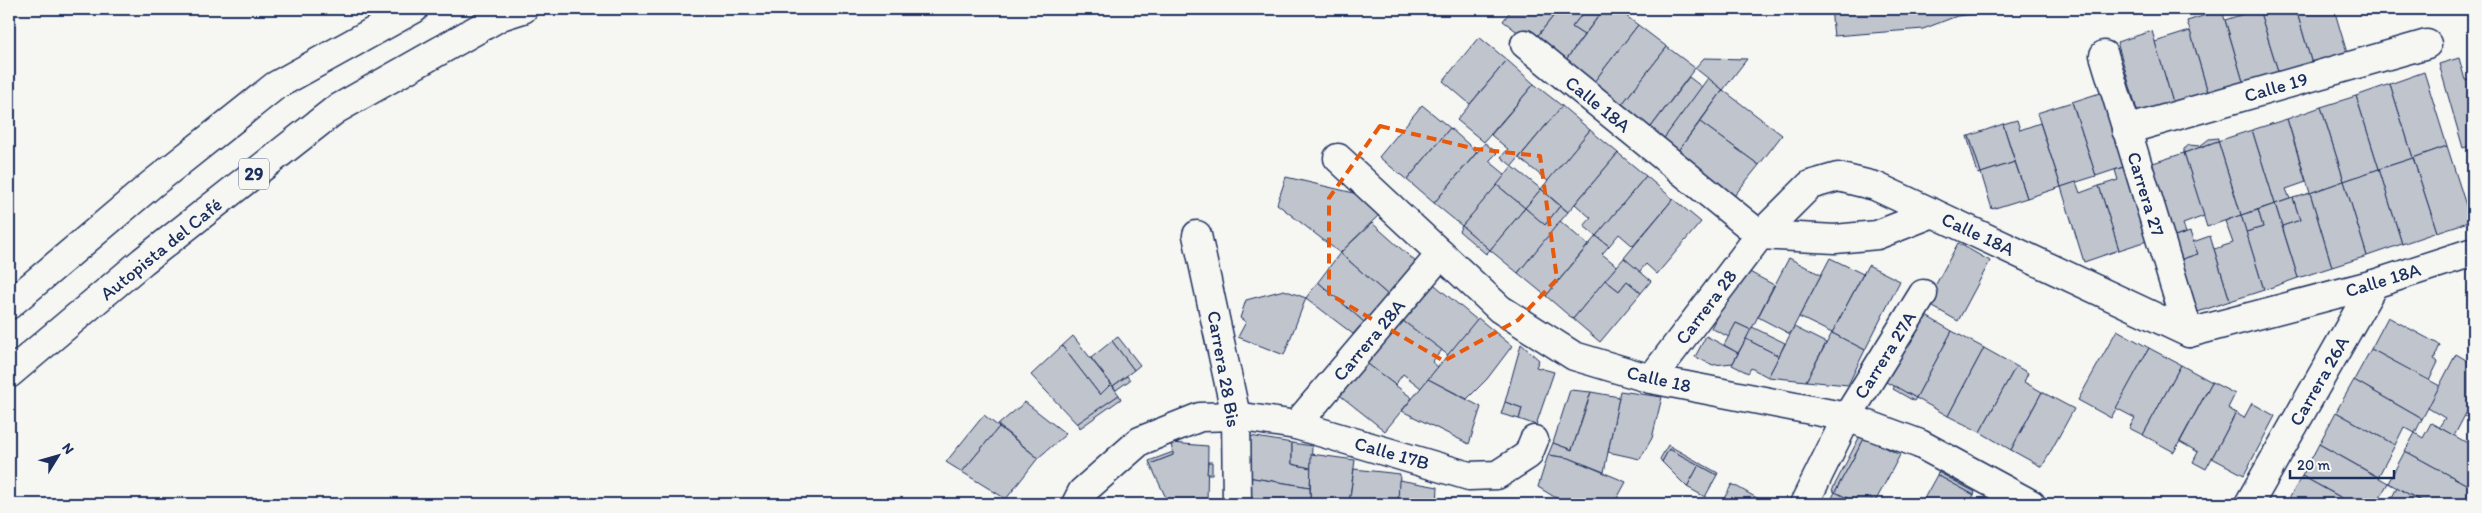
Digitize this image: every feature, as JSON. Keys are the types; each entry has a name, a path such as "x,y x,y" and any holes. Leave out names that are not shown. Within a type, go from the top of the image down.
{"main road":[{"path":"9,305 152,184 275,86 414,9"},
{"name":"Autopista del Café","path":"9,374 143,262 335,110 502,16 523,9"},
{"name":"Calle 18A","path":"1525,44 1760,235 1835,239 1877,235 1933,213 2188,333 2374,284 2473,252"},
{"name":"Calle 19","path":"2126,130 2427,44"},
{"name":"Carrera 27","path":"2104,55 2188,333"},
{"name":"Calle 18","path":"1338,158 1500,309 1574,356 1651,379 1847,417 1920,444 1995,496 2031,504"},
{"name":"Carrera 28","path":"1651,379 1760,235 1810,185 1838,177 1875,186 1933,213"},
{"name":"Carrera 28 Bis","path":"1197,235 1236,416 1237,504"},
{"name":"Carrera 28A","path":"1296,425 1441,254"},
{"name":"Carrera 26A","path":"2248,504 2374,284"},
{"name":"Carrera 27A","path":"1847,417 1923,294"},
{"name":"Calle 17B","path":"1076,504 1082,492 1140,441 1200,417 1236,416 1296,425 1469,476 1497,475 1528,456 1534,440"},
{"path":"1804,504 1847,417"}],"highlighted area":[{"path":"1380,126 1476,149 1540,156 1557,279 1518,320 1444,361 1329,294 1329,198"}],"building":[{"path":"1512,9 1559,9 1532,43 1503,21"},
{"path":"1559,9 1586,9 1572,27 1584,35 1562,65 1532,43"},
{"path":"1586,9 1604,9 1584,35 1572,27"},
{"path":"1604,9 1617,9 1638,25 1590,87 1562,65"},
{"path":"1831,9 1995,9 1983,13 1957,16 1923,29 1834,36"},
{"path":"2259,9 2279,74 2244,85 2225,20"},
{"path":"2259,9 2296,9 2312,64 2279,74"},
{"path":"2296,9 2334,9 2347,53 2312,64"},
{"path":"2222,10 2244,85 2209,96 2187,21"},
{"path":"1638,25 1667,47 1619,108 1590,87"},
{"path":"2152,31 2174,106 2139,117 2117,42"},
{"path":"2190,31 2209,96 2174,106 2155,42"},
{"path":"1479,37 1507,60 1470,104 1443,81"},
{"path":"1667,47 1695,68 1648,131 1619,108"},
{"path":"1704,58 1747,59 1723,90 1695,68"},
{"path":"2459,58 2465,80 2473,78 2473,145 2463,148 2439,64"},
{"path":"1507,60 1534,84 1484,142 1457,120"},
{"path":"2424,72 2447,146 2413,158 2390,84"},
{"path":"1689,77 1702,87 1662,141 1648,131"},
{"path":"1708,78 1723,90 1677,152 1662,141"},
{"path":"1534,84 1562,106 1512,166 1501,157 1508,149 1491,135"},
{"path":"2390,84 2413,158 2379,169 2356,96"},
{"path":"1723,90 1782,135 1759,165 1700,122"},
{"path":"2106,91 2129,165 2096,176 2072,102"},
{"path":"2356,96 2379,169 2344,181 2321,107"},
{"path":"2072,102 2096,176 2061,187 2037,113"},
{"path":"1422,105 1450,128 1407,180 1379,157"},
{"path":"1562,106 1590,130 1548,181 1519,158"},
{"path":"2321,107 2344,181 2310,193 2287,119"},
{"path":"2287,119 2306,182 2286,189 2290,199 2275,204 2252,130"},
{"path":"2017,120 2020,130 2040,123 2061,187 2027,198 2003,124"},
{"path":"1700,122 1759,165 1734,196 1677,152"},
{"path":"2003,124 2015,162 1981,173 1969,136"},
{"path":"1450,128 1477,152 1434,203 1407,180"},
{"path":"1590,130 1618,153 1568,212 1541,189"},
{"path":"2252,130 2275,204 2241,215 2218,141"},
{"path":"1967,136 1969,136 1981,173 1978,174"},
{"path":"2218,138 2218,141 2184,153 2184,149 2189,145 2200,146 2209,139"},
{"path":"2218,141 2241,215 2207,227 2184,153"},
{"path":"1485,143 1497,153 1489,161 1506,175 1462,226 1434,203"},
{"path":"2447,146 2471,221 2437,232 2413,158"},
{"path":"1618,153 1646,176 1596,236 1584,226 1591,218 1575,204"},
{"path":"2184,153 2204,216 2183,224 2186,233 2172,238 2150,164"},
{"path":"2413,158 2437,232 2402,244 2379,169"},
{"path":"2015,162 2027,198 1992,209 1981,173"},
{"path":"2129,165 2153,239 2119,250 2099,186 2118,180 2115,170"},
{"path":"1512,166 1541,189 1525,208 1497,185"},
{"path":"2379,169 2402,244 2367,256 2344,181"},
{"path":"1646,176 1673,199 1633,246 1619,234 1609,246 1596,236"},
{"path":"1286,177 1358,194 1380,214 1340,253 1277,204"},
{"path":"2344,181 2367,256 2332,267 2310,193"},
{"path":"2076,182 2080,193 2099,186 2119,250 2084,262 2061,187"},
{"path":"1497,185 1525,208 1490,250 1462,226"},
{"path":"1541,189 1560,206 1545,225 1525,208"},
{"path":"2310,193 2332,267 2298,278 2282,226 2300,220 2293,198"},
{"path":"2293,198 2300,220 2282,226 2275,204"},
{"path":"1673,199 1701,222 1657,274 1646,264 1639,272 1624,258"},
{"path":"2275,204 2298,278 2264,290 2246,232 2263,227 2258,210"},
{"path":"1560,206 1568,212 1518,273 1490,250 1525,208 1545,225"},
{"path":"2258,210 2263,227 2246,232 2241,215"},
{"path":"2241,215 2264,290 2230,301 2214,249 2233,243 2225,221"},
{"path":"1560,221 1588,245 1546,296 1518,273"},
{"path":"1372,223 1417,263 1388,295 1340,253"},
{"path":"1462,226 1490,250 1486,254 1459,231"},
{"path":"2190,232 2198,254 2179,260 2172,238"},
{"path":"1596,236 1609,246 1602,254 1617,266 1573,319 1546,296"},
{"path":"2210,236 2230,301 2195,313 2179,260 2198,254 2193,242"},
{"path":"1958,243 1990,261 1958,321 1926,303"},
{"path":"1340,253 1388,295 1364,322 1318,282"},
{"path":"1624,258 1651,281 1641,293 1627,281 1619,291 1605,280"},
{"path":"1789,258 1821,275 1790,334 1758,317"},
{"path":"1830,258 1863,274 1832,333 1799,317"},
{"path":"1868,265 1900,281 1865,350 1832,333"},
{"path":"1742,268 1774,285 1751,330 1736,323 1729,337 1711,328"},
{"path":"1605,280 1619,291 1627,281 1641,293 1600,342 1573,319"},
{"path":"1430,281 1477,320 1448,355 1399,318"},
{"path":"1318,282 1364,322 1353,334 1306,298"},
{"path":"1284,290 1306,298 1284,355 1238,337 1246,322 1240,318 1246,300"},
{"path":"1921,313 1952,331 1916,398 1884,381"},
{"path":"2388,317 2440,345 2434,359 2438,362 2429,381 2371,349"},
{"path":"1399,318 1442,350 1432,362 1438,367 1421,388 1403,374 1395,385 1364,361"},
{"path":"1478,318 1512,346 1487,379 1467,399 1428,379"},
{"path":"1736,323 1751,330 1738,353 1724,345"},
{"path":"1752,327 1785,343 1779,356 1746,339"},
{"path":"1794,327 1826,343 1806,381 1768,377"},
{"path":"2117,330 2149,348 2111,418 2078,400"},
{"path":"1952,331 1984,348 1948,416 1916,398"},
{"path":"1832,333 1865,350 1848,385 1806,381"},
{"path":"1073,336 1111,384 1100,395 1062,346"},
{"path":"1706,336 1738,353 1733,363 1713,365 1695,357"},
{"path":"1118,337 1140,365 1134,370 1112,341"},
{"path":"1746,339 1779,356 1768,377 1751,368 1748,373 1732,365"},
{"path":"1112,341 1134,370 1113,386 1091,358"},
{"path":"1521,344 1539,360 1536,367 1554,372 1536,425 1519,419 1522,408 1505,402"},
{"path":"1062,346 1100,395 1111,384 1119,395 1077,424 1031,375"},
{"path":"1984,348 2016,366 1980,432 1948,416"},
{"path":"2149,348 2181,365 2143,435 2129,428 2135,418 2116,408"},
{"path":"2371,349 2440,386 2422,419 2354,380"},
{"path":"2456,354 2473,364 2473,400 2454,436 2439,427 2445,418 2428,408"},
{"path":"1364,361 1412,398 1385,431 1337,393"},
{"path":"2181,365 2212,382 2174,452 2143,435"},
{"path":"2016,366 2028,373 2024,382 2042,392 2011,450 1980,432"},
{"path":"1127,376 1130,380 1116,390 1113,386"},
{"path":"1428,379 1481,407 1469,444 1402,411"},
{"path":"2354,380 2422,419 2415,433 2404,427 2395,445 2336,412"},
{"path":"2212,382 2235,394 2228,408 2236,413 2206,469 2193,462 2198,452 2180,442"},
{"path":"1895,386 1916,398 1914,401 1893,389"},
{"path":"1570,390 1591,392 1572,450 1553,443"},
{"path":"1620,391 1662,397 1652,438 1640,459 1608,452"},
{"path":"1591,392 1619,397 1604,472 1569,458 1548,455 1553,443 1572,450"},
{"path":"2042,392 2074,409 2042,467 2011,450"},
{"path":"1119,395 1121,399 1080,428 1078,423"},
{"path":"1025,402 1066,434 1038,458 998,425"},
{"path":"1505,402 1522,408 1519,419 1501,414"},
{"path":"2252,403 2275,416 2244,475 2212,458 2236,413 2244,418"},
{"path":"2336,412 2395,445 2378,477 2319,444"},
{"path":"984,415 999,427 962,472 946,462"},
{"path":"2431,423 2473,446 2473,488 2405,451 2415,433 2423,438"},
{"path":"999,427 1038,458 1006,499 962,472"},
{"path":"1869,433 1880,438 1883,443 1891,443 1897,447 1901,453 1900,455 1865,437 1835,492 1832,490 1860,436"},
{"path":"1250,436 1292,443 1292,464 1311,468 1310,487 1247,477"},
{"path":"1865,437 1900,455 1875,502 1871,500 1869,504 1859,504 1835,492"},
{"path":"1171,443 1208,446 1207,503 1168,502 1150,464 1173,455"},
{"path":"1292,443 1312,446 1311,468 1292,464"},
{"path":"2319,444 2388,483 2376,504 2353,504 2302,476"},
{"path":"1668,445 1718,473 1717,475 1669,449 1662,462 1660,459"},
{"path":"1669,449 1699,465 1687,487 1662,462"},
{"path":"2405,451 2473,488 2464,504 2427,504 2388,483"},
{"path":"1173,452 1173,455 1150,464 1149,461"},
{"path":"1311,454 1355,460 1349,504 1310,504"},
{"path":"1548,455 1569,458 1626,482 1614,504 1566,504 1538,487"},
{"path":"1208,462 1212,462 1212,474 1207,474"},
{"path":"1699,465 1717,475 1705,497 1687,487"},
{"path":"1354,469 1400,474 1398,504 1349,504"},
{"path":"1938,472 1975,492 1974,495 1937,475"},
{"path":"1937,475 1974,495 1969,504 1921,504"},
{"path":"2302,476 2338,496 2353,504 2286,504"},
{"path":"1247,477 1310,487 1310,504 1245,504"},
{"path":"1399,480 1438,487 1437,504 1398,504"},
{"path":"1732,484 1764,502 1763,504 1721,504"},
{"path":"2397,487 2416,499 2427,504 2389,504"},
{"path":"1835,492 1859,504 1829,504"},
{"path":"2379,499 2388,504 2376,504"},
{"path":"1168,502 1200,503 1200,504 1166,504"}]}
